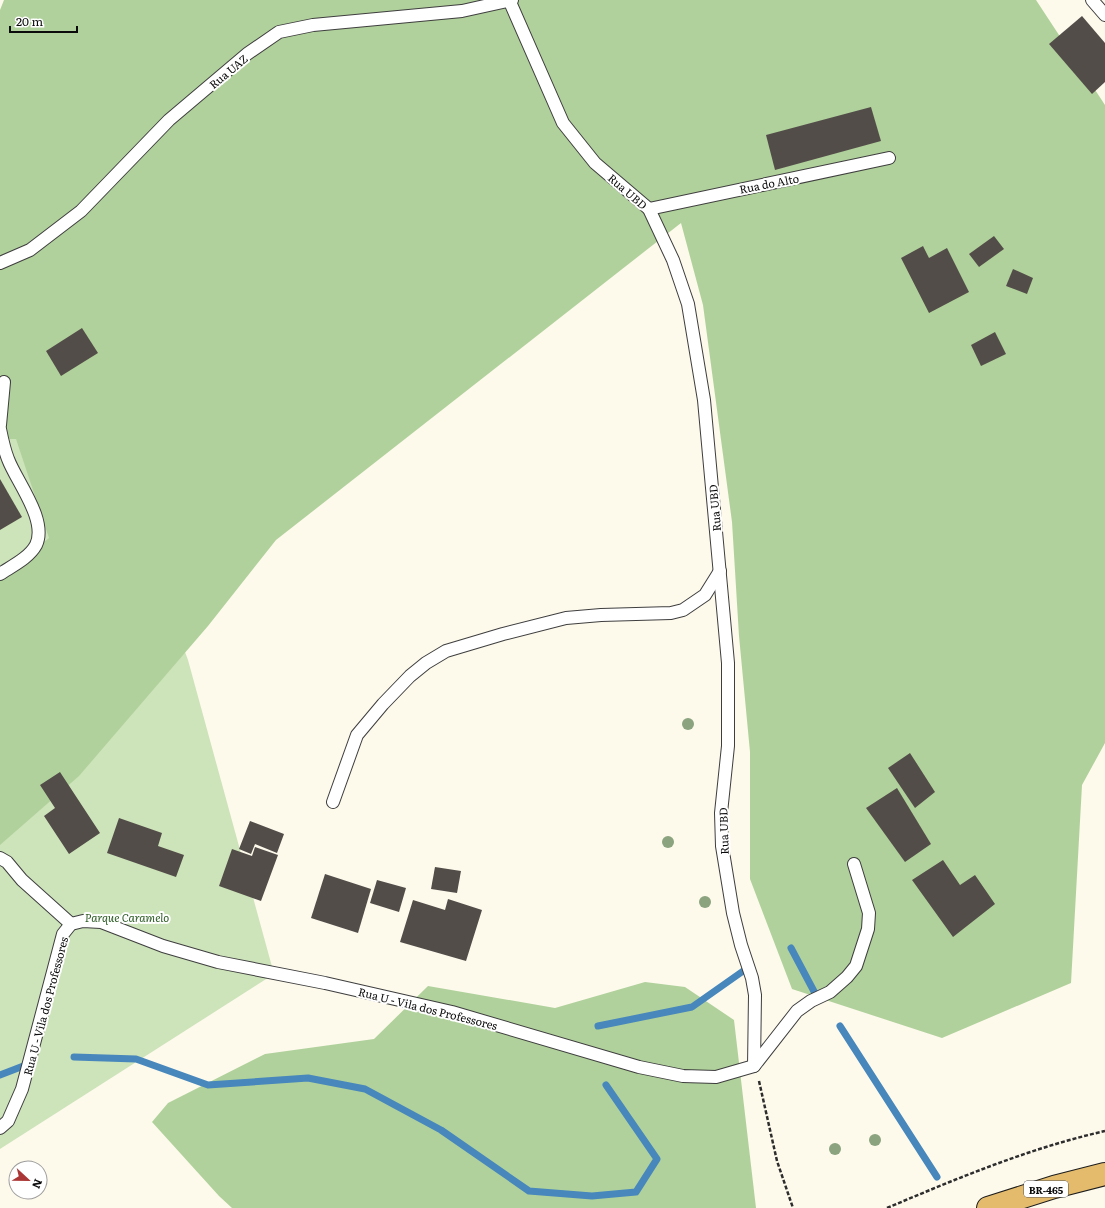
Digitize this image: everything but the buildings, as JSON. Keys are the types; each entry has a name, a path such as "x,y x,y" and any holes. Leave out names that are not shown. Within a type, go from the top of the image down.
{"highway":[{"name":"BR-465","path":"988,1208 1054,1186 1105,1174"}],"lane":[{"path":"1092,0 1105,15"},
{"name":"Rua UBD","path":"511,1 563,123 595,163 649,209 673,260 688,304 704,400 720,571 729,699 728,746 721,813 722,846 733,914 752,978 755,995 754,1066"},
{"name":"Rua UAZ","path":"0,263 30,250 81,211 169,120 247,54 279,32 313,25 462,11 511,1"},
{"name":"Rua do Alto","path":"649,209 889,158"},
{"path":"0,425 4,382"},
{"path":"0,429 8,459 33,508 38,528 36,543 31,551 22,560 0,574"},
{"path":"333,802 357,735 383,704 410,676 426,663 446,651 503,634 566,618 601,615 671,613 683,610 705,595 720,571"},
{"path":"0,858 7,862 22,880 71,924"},
{"path":"754,1066 797,1011 811,1001 830,992 847,977 856,966 868,929 869,913 854,864"},
{"name":"Rua U - Vila dos Professores","path":"0,1128 8,1121 22,1089 63,934 71,924 83,921 101,922 163,946 211,960 325,983 452,1012 639,1067 683,1076 716,1077 754,1066"}],"path":[{"path":"754,1066 764,1099 777,1161 793,1208"},
{"path":"887,1208 947,1183 1055,1144 1105,1131"}],"green space":[{"path":"4,0 1036,0 1105,105 1105,743 1082,785 1071,983 942,1038 792,989 750,879 750,752 739,636 732,522 703,305 681,223 276,540 208,626 79,776 0,845 0,577 49,538 16,439 0,439 0,10"},
{"name":"Parque Caramelo","path":"8,180 188,660 274,974 0,1149 0,185"},
{"path":"645,982 685,987 734,1020 756,1208 232,1208 219,1196 152,1122 168,1103 265,1054 374,1039 428,986 555,1008"}],"waterway":[{"path":"791,948 817,997"},
{"path":"598,1026 692,1007 746,969"},
{"path":"840,1026 937,1177"},
{"path":"74,1057 136,1059 208,1085 308,1078 365,1089 441,1130 529,1191 592,1196 636,1192 657,1159 606,1085"},
{"path":"0,1075 26,1065"}]}
